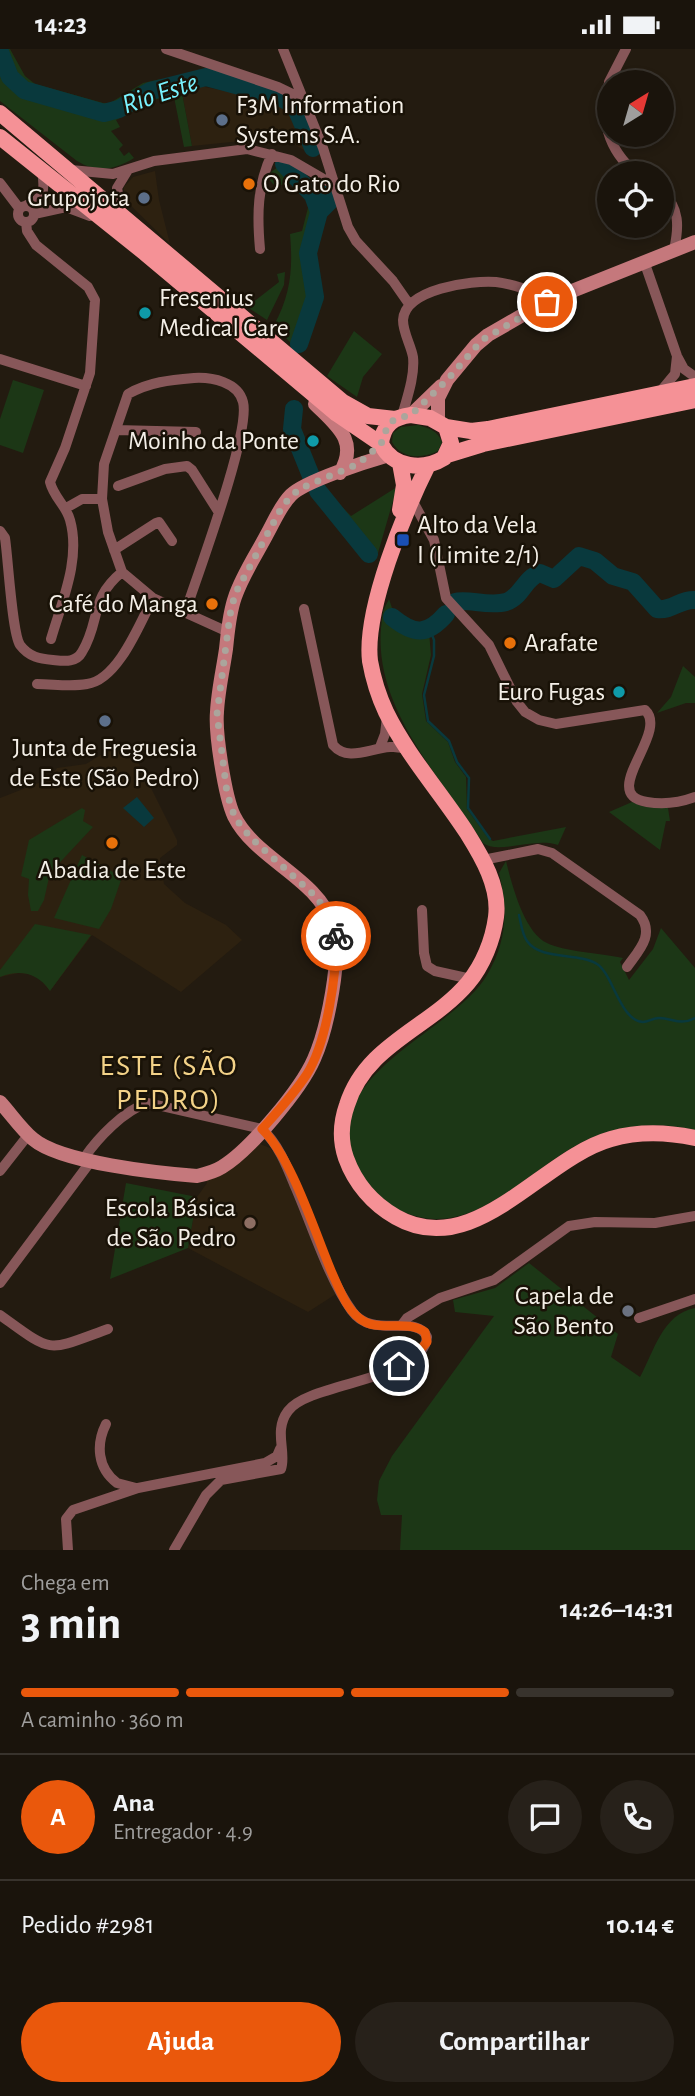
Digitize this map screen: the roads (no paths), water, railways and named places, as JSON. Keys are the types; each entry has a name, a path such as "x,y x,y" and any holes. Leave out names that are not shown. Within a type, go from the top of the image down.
{"main road":[{"path":"0,113 343,402 368,416 403,417 465,431 488,429 695,386"},
{"path":"0,137 337,414 390,454 428,465"},
{"path":"695,400 491,442 447,455 428,465 408,491 377,600 370,661 395,738 412,752 483,860 494,892 496,914 491,941 471,979 447,1002 383,1051 364,1071 351,1093 343,1117 343,1149 352,1173 370,1198 405,1222 430,1227 467,1224 497,1208 575,1155 610,1139 649,1133 695,1138"},
{"path":"403,417 384,429 390,454 408,491"},
{"path":"442,424 451,443 447,455"}],"street":[{"path":"166,49 278,87 305,101"},
{"path":"283,49 305,101 342,214 356,241 393,281 409,304"},
{"path":"615,70 626,49"},
{"path":"278,87 289,83 294,76"},
{"path":"67,169 97,174 128,170 144,163 247,149 291,160 334,185"},
{"path":"260,249 258,203 262,178 272,154"},
{"path":"122,215 117,188 128,170"},
{"path":"42,171 43,194 40,199 23,206 17,215 30,218 66,207 105,222"},
{"path":"0,183 23,206 30,218 27,231 36,245 88,287 95,300 92,351 86,386 65,448 50,482 55,495 66,508 74,549 51,639"},
{"path":"674,210 678,229 674,250"},
{"path":"403,417 447,380 476,345 488,335 554,299 694,243"},
{"path":"644,261 677,356 684,369 695,377"},
{"path":"403,417 413,366 403,324 409,304 435,291 484,282 500,282 554,299"},
{"path":"658,394 674,374 677,356"},
{"path":"0,359 86,386"},
{"path":"291,376 344,436 348,454 340,473"},
{"path":"185,613 243,424 244,402 237,391 224,382 205,377 160,381 142,386 128,394 104,464 102,499 122,572 153,598 185,613 228,632"},
{"path":"442,424 438,398 447,380"},
{"path":"116,431 196,432"},
{"path":"0,1103 44,1146 87,1160 184,1175 211,1173 230,1162 301,1083 316,1057 337,961 335,933 325,908 243,830 230,806 217,714 228,632 235,594 283,505 299,489 358,464 390,454"},
{"path":"118,486 165,469 187,466 218,511"},
{"path":"408,491 434,540 446,598 489,645 520,707 531,717 556,724 645,710 651,716 652,726 631,772 629,785 633,795 641,801 658,804 682,802 695,797"},
{"path":"66,508 82,499 102,499"},
{"path":"114,550 159,522 172,541"},
{"path":"0,531 5,538 17,640 31,655 38,658 68,661 78,658 85,646 102,593 122,572"},
{"path":"37,684 87,684 105,676 117,663 153,598"},
{"path":"304,609 333,745 341,752 355,754 380,747 395,738"},
{"path":"483,860 538,849 552,853 640,915 646,926 646,938 627,967"},
{"path":"422,909 427,966 435,971 471,979"},
{"path":"0,1283 87,1160 95,1143 134,1109 148,1103 169,1105 262,1129 281,1154 352,1312 373,1326 401,1326 425,1332 427,1342 420,1351 399,1366 296,1403 282,1423 281,1469 221,1480 206,1495 174,1550"},
{"path":"0,1171 29,1134"},
{"path":"401,1326 407,1318 440,1298 494,1280 569,1226 595,1222 655,1223 695,1216"},
{"path":"639,1318 695,1299"},
{"path":"0,1315 47,1347 57,1347 108,1329"},
{"path":"106,1424 99,1439 102,1462 117,1483 138,1488"},
{"path":"68,1550 66,1519 69,1513 138,1488 265,1463 277,1456 280,1449"}],"water":[{"path":"137,797 154,818 144,827 123,808"}],"waterway":[{"name":"Rio Este","path":"0,52 10,77 24,90 104,113 119,109 150,91 206,77 280,97 295,106 313,148"},
{"name":"Rio Este","path":"284,164 313,195 319,212 308,253 315,297 299,344"},
{"path":"319,212 329,202 328,194"},
{"name":"Rio Este","path":"294,409 292,429 311,476"},
{"name":"Rio Este","path":"318,491 369,554"},
{"name":"Rio Este","path":"455,602 506,602 516,596 535,575 540,573 554,579 579,556 595,561 613,576 633,582 657,609 695,600"},
{"name":"Rio Este","path":"392,617 407,627 420,630 433,626 446,614"},
{"path":"430,630 434,640 434,656 424,695 428,721 449,741 457,762 469,778 468,808 490,839"},
{"path":"519,915 524,935 533,947 550,954 589,960 603,969 628,1014 635,1020 643,1022 659,1018 680,1022 695,1018"}],"place":[{"name":"F3M Information Systems S.A.","path":"222,120"},
{"name":"O Gato do Rio","path":"249,184"},
{"name":"Grupojota","path":"144,198"},
{"name":"Fresenius Medical Care","path":"145,313"},
{"name":"Moinho da Ponte","path":"313,441"},
{"name":"Alto da Vela I (Limite 2/1)","path":"403,540"},
{"name":"Café do Manga","path":"212,604"},
{"name":"Arafate","path":"510,643"},
{"name":"Euro Fugas","path":"619,692"},
{"name":"Junta de Freguesia de Este (São Pedro)","path":"105,721"},
{"name":"Abadia de Este","path":"112,843"},
{"name":"Escola Básica de São Pedro","path":"250,1223"},
{"name":"Capela de São Bento","path":"628,1311"}],"district":[{"name":"ESTE (SÃO PEDRO)","path":"169,1084"}]}
